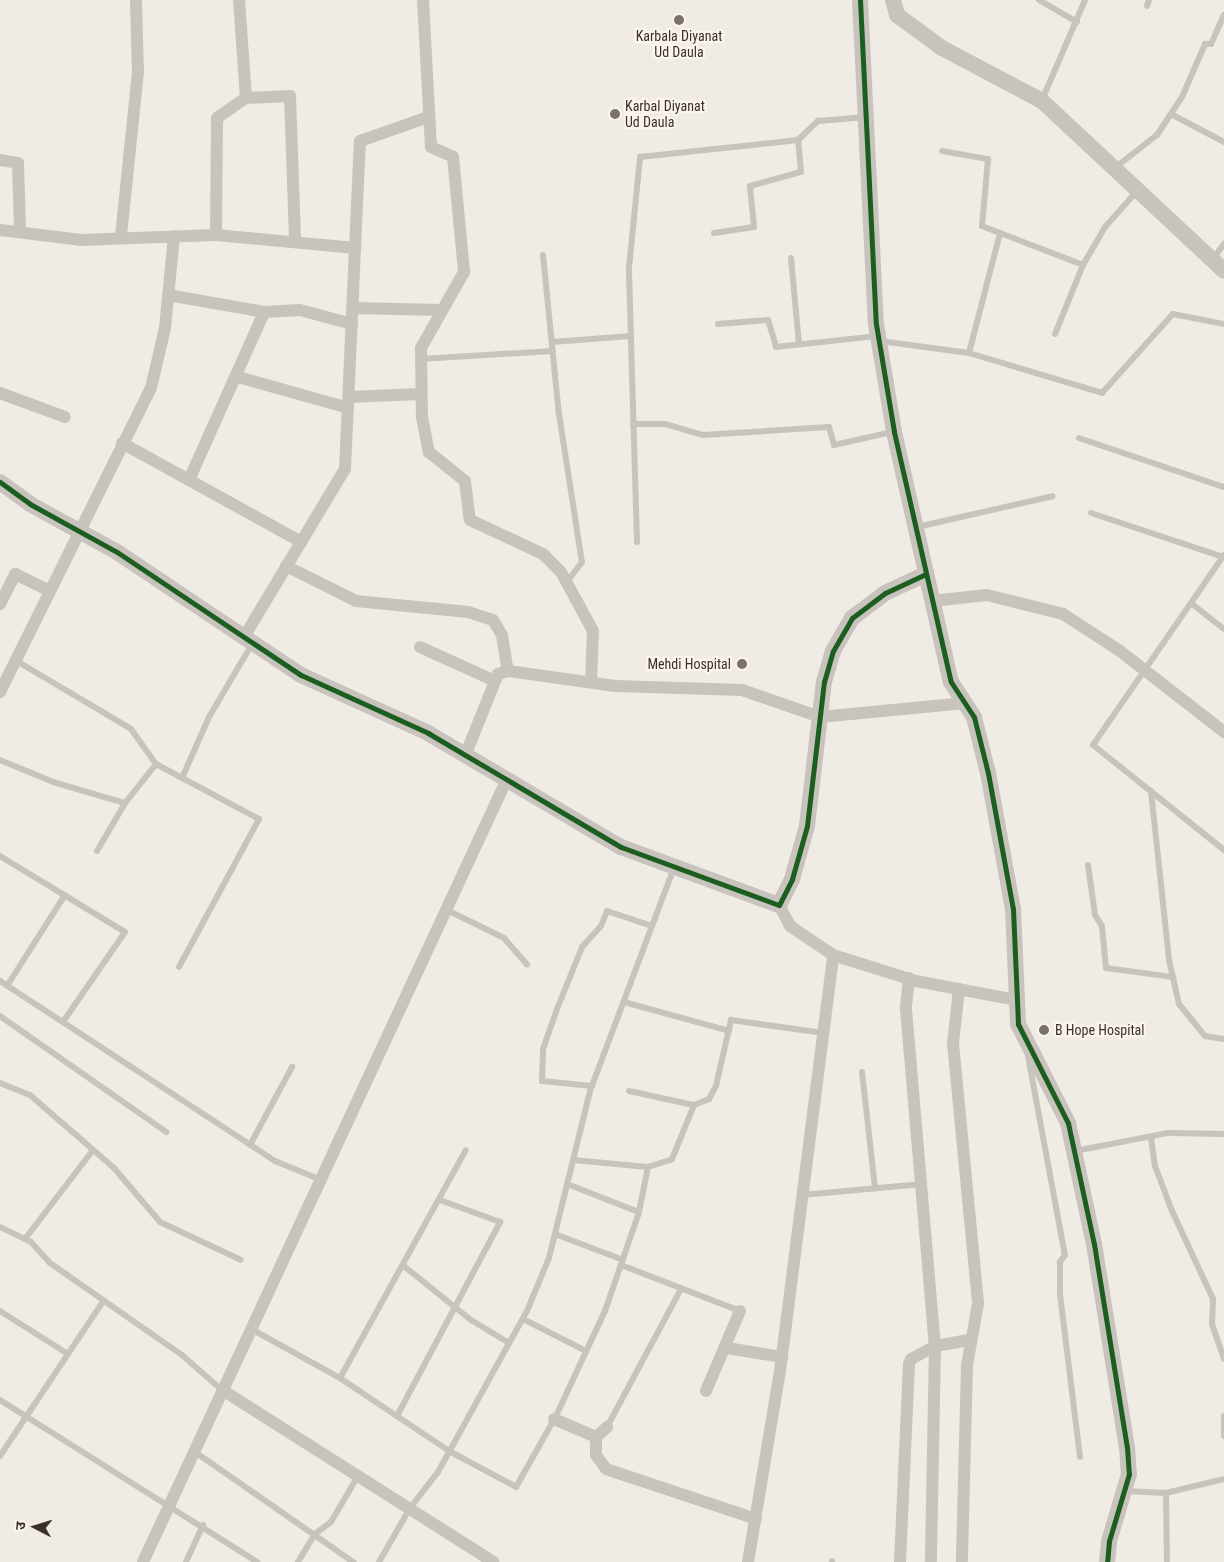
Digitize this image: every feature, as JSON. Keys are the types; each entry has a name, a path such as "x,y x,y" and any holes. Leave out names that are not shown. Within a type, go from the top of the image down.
{"street":[{"path":"121,236 138,72 136,0"},
{"path":"239,0 246,98"},
{"path":"423,0 431,148 452,157 464,272 440,310 421,348 422,394 429,452 465,481 470,520 543,554 567,582 593,631 591,680"},
{"path":"860,0 878,338 894,432 951,682 974,718 988,772 1013,909 1018,1024 1028,1047 1068,1122 1094,1244 1127,1447 1129,1474 1123,1490 1107,1562"},
{"path":"893,0 897,15 942,48 1042,101 1116,167 1224,271"},
{"path":"216,235 217,118 246,98 290,96 295,242"},
{"path":"248,640 286,566 345,468 360,141 428,117"},
{"path":"0,160 18,163 20,232"},
{"path":"0,230 81,240 121,236 216,235 355,248"},
{"path":"0,692 77,530 151,388 168,295 174,236"},
{"path":"168,295 264,312 300,310 352,324"},
{"path":"353,308 440,310"},
{"path":"189,480 238,377 264,312"},
{"path":"238,377 348,403 422,394"},
{"path":"0,393 65,417"},
{"path":"122,443 301,542"},
{"path":"0,482 301,675 428,733 621,847 779,905 790,926 834,955 909,978 1017,1000"},
{"path":"286,566 356,601 468,612 493,620 502,635 508,671"},
{"path":"0,604 15,574 48,590"},
{"path":"779,905 792,880 806,826 820,717 833,652 852,618 885,593 926,574"},
{"path":"932,601 987,595 1063,614 1146,671 1224,732"},
{"path":"420,647 495,681"},
{"path":"465,756 498,674 508,671 591,680 615,686 742,690 820,717 964,703"},
{"path":"143,1562 323,1181 507,780"},
{"path":"748,1562 782,1357 834,955"},
{"path":"909,978 906,1009 924,1184 935,1346 931,1562"},
{"path":"958,989 953,1042 978,1304 970,1340 962,1562"},
{"path":"706,1391 727,1348 740,1311"},
{"path":"900,1562 908,1371 911,1358 935,1346 970,1340"},
{"path":"727,1348 782,1357"},
{"path":"224,1391 493,1562"},
{"path":"554,1419 596,1437"},
{"path":"607,1427 596,1437 596,1455 606,1469 756,1519"}],"lane":[{"path":"1039,0 1077,22"},
{"path":"1042,101 1085,0"},
{"path":"1116,167 1157,135 1171,114 1224,15"},
{"path":"1171,114 1224,142"},
{"path":"637,542 628,268 640,157 798,140 818,121 866,117"},
{"path":"714,233 754,227 750,186 801,172 798,140"},
{"path":"942,151 988,158 982,226 1083,265"},
{"path":"1055,334 1083,265 1105,227 1139,189"},
{"path":"969,353 1000,233"},
{"path":"1212,260 1224,244"},
{"path":"543,255 552,351 582,562 567,582"},
{"path":"792,258 799,344"},
{"path":"718,324 768,320 776,347 878,338 969,353 1102,393 1173,314 1224,324"},
{"path":"552,342 631,336"},
{"path":"421,360 552,351"},
{"path":"633,424 665,424 703,435 830,427 834,445 894,432"},
{"path":"1079,438 1224,487"},
{"path":"915,528 1053,496"},
{"path":"1091,513 1223,556 1146,671 1093,745 1224,850"},
{"path":"1192,604 1224,629"},
{"path":"182,778 209,717 248,640"},
{"path":"15,660 130,729 156,764 259,819 179,967"},
{"path":"0,760 53,782 125,803"},
{"path":"97,852 125,803 156,764"},
{"path":"1151,791 1173,977 1178,1004 1205,1036 1224,1039"},
{"path":"0,856 125,932 63,1022"},
{"path":"1088,865 1095,915 1102,926 1106,968 1173,977"},
{"path":"379,1562 410,1508 449,1451 522,1320 555,1234 592,1086 675,866"},
{"path":"7,986 65,895"},
{"path":"447,910 504,938 527,964"},
{"path":"592,1086 542,1081 543,1049 557,1009 582,947 600,926 607,911 652,926"},
{"path":"0,981 275,1161 323,1181"},
{"path":"624,1002 728,1031"},
{"path":"0,1016 166,1132"},
{"path":"628,1092 694,1105 708,1099 716,1086 731,1020 823,1033"},
{"path":"1028,1047 1065,1256 1060,1262 1060,1294 1080,1457"},
{"path":"250,1145 292,1067"},
{"path":"862,1072 875,1188"},
{"path":"0,1083 30,1095 93,1150 160,1222 241,1260"},
{"path":"573,1160 648,1167 672,1159 694,1105"},
{"path":"1074,1151 1151,1138 1168,1133 1224,1134"},
{"path":"1151,1138 1169,1202 1212,1299 1212,1324 1224,1359"},
{"path":"25,1239 93,1150"},
{"path":"340,1378 405,1267 466,1150"},
{"path":"253,1330 340,1378 449,1451 516,1487 554,1419 586,1350 622,1263 639,1212 648,1167"},
{"path":"567,1184 639,1212"},
{"path":"802,1196 924,1184"},
{"path":"397,1416 500,1222 440,1200"},
{"path":"0,1227 25,1239 104,1300 182,1355 224,1391"},
{"path":"555,1234 740,1311"},
{"path":"405,1267 455,1307 510,1343"},
{"path":"607,1427 681,1288"},
{"path":"0,1456 104,1300"},
{"path":"0,1311 68,1354"},
{"path":"522,1320 586,1350"},
{"path":"0,1400 170,1506 203,1524 257,1562"},
{"path":"1224,1416 1224,1436"},
{"path":"195,1452 353,1562"},
{"path":"298,1562 315,1534 331,1522 358,1476"},
{"path":"1123,1490 1166,1493 1224,1479"},
{"path":"1166,1493 1167,1562"},
{"path":"186,1562 203,1524"}],"cycle path":[{"path":"860,0 876,324 894,432 951,682 974,717 988,773 1013,909 1018,1024 1068,1123 1094,1244 1127,1447 1129,1474 1109,1541 1107,1562"},
{"path":"0,482 30,504 117,552 301,675 428,733 621,847 779,905 792,879 807,826 824,682 833,651 852,618 885,593 926,574"}],"place":[{"name":"Karbala Diyanat Ud Daula","path":"679,20"},
{"name":"Karbal Diyanat Ud Daula","path":"615,114"},
{"name":"Mehdi Hospital","path":"742,664"},
{"name":"B Hope Hospital","path":"1044,1030"}]}
